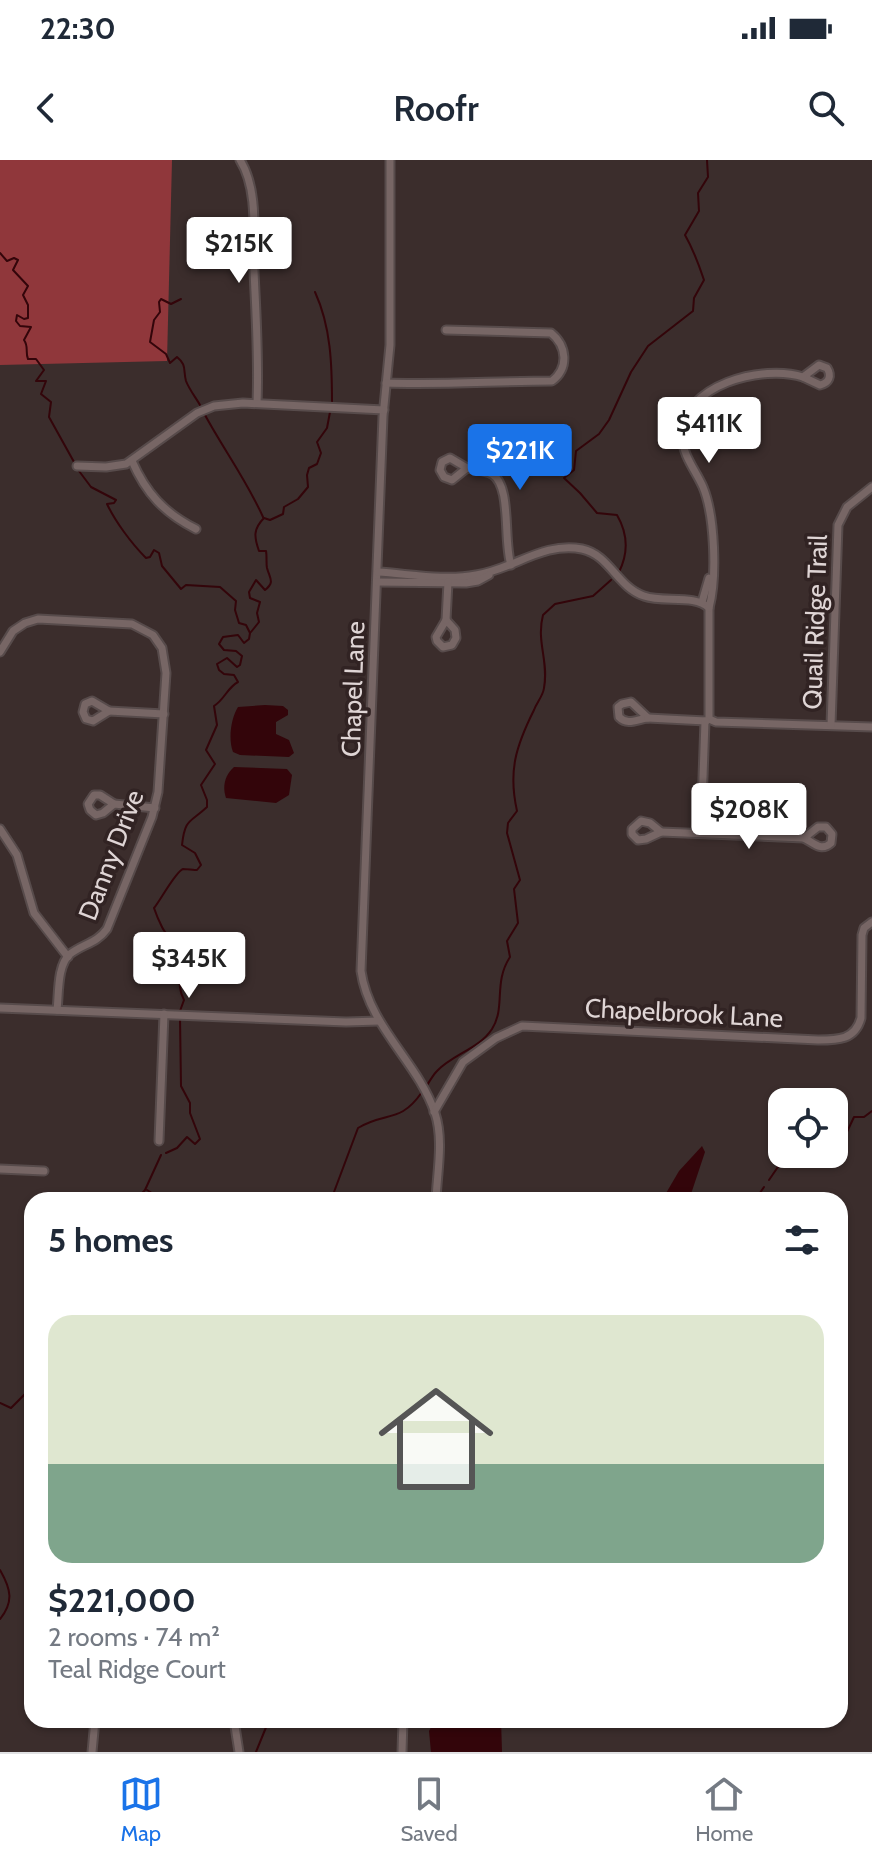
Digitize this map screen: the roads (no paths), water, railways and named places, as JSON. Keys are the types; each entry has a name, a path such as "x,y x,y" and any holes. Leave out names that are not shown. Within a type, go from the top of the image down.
{"street":[{"path":"240,160 248,177 251,199 259,361 257,403"},
{"name":"Chapel Lane","path":"390,160 391,316 384,410 361,971 366,996 434,1112 439,1143 436,1192"},
{"path":"386,383 445,385 476,381 552,381 560,375 565,363 562,347 551,333 446,330"},
{"path":"716,722 709,719 707,710 711,518 703,487 684,449 682,433 685,419 699,400 727,382 752,375 803,377"},
{"path":"77,466 112,467 132,461 206,408 230,403 384,410"},
{"path":"132,461 154,500 175,518 196,529"},
{"path":"467,468 489,473 502,484 506,548 511,565"},
{"name":"Quail Ridge Trail","path":"831,725 838,525 847,507 872,487"},
{"path":"377,582 448,580 492,572 548,550 578,548 598,555 621,582 640,594 662,600 702,602 709,608"},
{"path":"702,602 712,568"},
{"path":"378,572 448,580"},
{"path":"446,620 448,580"},
{"name":"Danny Drive","path":"0,652 13,631 31,620 96,621 139,627 153,635 164,656 161,776 155,808 107,929 95,942 68,957 34,913 17,855 0,829"},
{"path":"109,711 164,714"},
{"path":"648,718 872,727"},
{"path":"701,833 705,721"},
{"path":"114,804 155,808"},
{"path":"661,832 804,838"},
{"name":"Chapelbrook Lane","path":"434,1112 463,1062 496,1038 522,1026 818,1040 851,1035 861,1018 862,935 867,924 872,922"},
{"path":"57,1010 61,975 68,957"},
{"path":"0,1008 379,1021"},
{"path":"159,1141 164,1014"},
{"path":"0,1169 44,1171"},
{"path":"92,1752 94,1728"},
{"path":"235,1728 239,1752"},
{"path":"402,1752 403,1728"}],"waterway":[{"path":"619,572 626,543 617,515 597,513 564,478 574,470 576,451 599,434 609,420 631,372 648,346 693,311 694,298 704,280 685,235 699,211 698,193 708,177 707,160"},
{"path":"0,253 7,261 18,260 13,270 28,286 23,295 28,305 28,318 17,315 16,321 20,326 31,327 24,340 27,356 28,359 36,359 44,370 36,381 46,381 41,394 51,402 49,417 74,462"},
{"path":"315,292 327,332 332,403"},
{"path":"181,299 171,304 161,299 150,342 166,354 170,363 177,357 180,360 187,384 200,405"},
{"path":"251,632 259,622 257,613 260,602 250,598 249,592 256,580 265,590 271,582 266,551 259,551 256,530 264,518 270,520 283,514 284,507 298,499 308,487 309,468 317,464 321,453 317,442 327,428 330,412"},
{"path":"205,415 263,517"},
{"path":"79,471 91,487 116,500 107,504 110,511 146,558 154,550 159,553 162,566 181,589 186,585 220,587 236,601 239,623 246,625 250,633 244,643 238,635 223,637 219,644 224,650 236,651 242,656 237,667 227,658 217,664 219,670 234,675 238,682 214,706 217,725 206,750 215,764 201,785 207,807 189,822 183,836 182,845 195,853 201,865 197,870 180,871 154,908 179,955 180,989 184,1000 180,1011"},
{"path":"426,1087 443,1065 487,1036 496,1021 502,976 510,957 507,941 518,923 514,889 520,880 507,833 508,823 517,811 513,783 515,759 522,735 544,688 543,615 555,604 593,596 611,580"},
{"path":"166,1153 177,1148 187,1137 195,1144 200,1139 190,1113 190,1103 181,1086 180,1018"},
{"path":"334,1192 358,1128 407,1109 422,1092"},
{"path":"848,1130 854,1117 864,1117 872,1111"},
{"path":"143,1192 161,1155"},
{"path":"769,1180 777,1168"},
{"path":"761,1192 764,1187"},
{"path":"0,1403 11,1408 24,1395"},
{"path":"0,1570 9,1595 0,1619"},
{"path":"256,1752 266,1728"}]}
